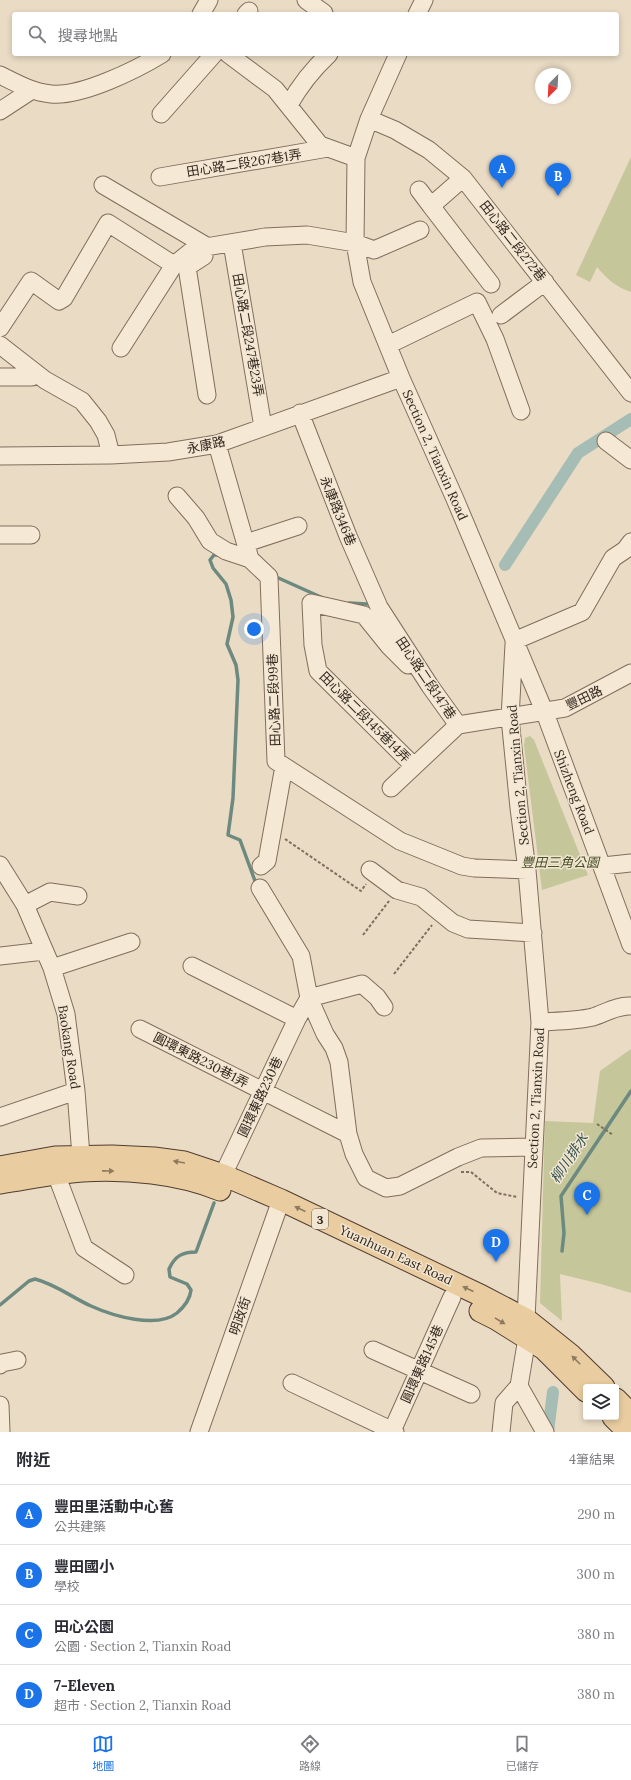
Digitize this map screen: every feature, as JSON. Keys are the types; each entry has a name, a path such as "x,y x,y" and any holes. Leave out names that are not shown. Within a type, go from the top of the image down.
{"main road":[{"name":"Yuanhuan East Road","path":"0,1167 56,1165 154,1158 184,1162 223,1175 278,1207 452,1297 496,1319 527,1328 544,1350 583,1388"},
{"name":"Yuanhuan East Road","path":"81,1163 110,1170 152,1174 203,1183 278,1207 482,1296 527,1328 572,1355 601,1384"},
{"name":"Yuanhuan East Road","path":"0,1183 56,1165"},
{"path":"619,1402 631,1414"},
{"path":"616,1420 628,1432"}],"street":[{"path":"202,12 209,0"},
{"path":"306,0 323,12"},
{"path":"418,12 424,0"},
{"path":"0,75 32,90 52,94 78,91 126,74 158,56"},
{"path":"161,114 212,56"},
{"path":"231,56 275,89 320,145 356,158"},
{"path":"289,105 299,87 317,65 328,56"},
{"name":"Section 2, Tianxin Road","path":"397,56 369,119 356,158 356,243 362,282 400,378 455,499 514,640 510,718 518,808 527,870 540,1022 531,1200 527,1328 519,1386"},
{"path":"0,111 32,90"},
{"name":"田心路二段272巷","path":"369,119 395,130 428,150 463,178 631,392"},
{"name":"田心路二段267巷1弄","path":"160,177 328,148"},
{"path":"431,206 463,178"},
{"path":"103,185 220,244"},
{"path":"419,190 491,284"},
{"path":"0,328 31,281 59,301 64,298 108,223 174,265"},
{"path":"121,348 174,265 194,249 265,237 307,235 356,243 374,250 420,230"},
{"path":"207,395 187,267 220,244"},
{"name":"田心路二段247巷23弄","path":"220,244 263,427"},
{"path":"501,314 545,282"},
{"path":"388,345 477,302 495,339 521,412"},
{"path":"0,345 45,380 82,401 98,421 106,435 111,455"},
{"path":"0,377 32,377"},
{"name":"永康路","path":"0,456 111,455 168,452 217,444 400,378"},
{"name":"永康路346巷","path":"300,413 348,536 379,607"},
{"path":"606,441 631,460"},
{"path":"217,444 250,559"},
{"path":"177,496 196,518 210,541 226,551 250,559"},
{"path":"246,543 298,526"},
{"path":"0,536 31,535"},
{"path":"514,640 582,612 613,558 625,550 631,542"},
{"name":"田心路二段99巷","path":"250,559 269,577 276,761 400,841 462,866 474,868 527,870"},
{"name":"田心路二段145巷14弄","path":"414,766 318,671 313,645 311,602 364,615 388,646 430,686"},
{"name":"田心路二段147巷","path":"379,607 430,686 458,725 510,718"},
{"name":"Shizheng Road","path":"514,640 545,713 629,935"},
{"name":"豐田路","path":"510,718 545,713 572,705 631,673"},
{"path":"391,788 458,725"},
{"path":"261,866 267,861 284,766"},
{"path":"603,866 631,863"},
{"name":"Baokang Road","path":"0,865 25,904 52,968 66,1014 76,1091 81,1163"},
{"path":"372,871 397,890 421,897 453,923 468,929 533,933"},
{"path":"260,888 301,956 309,998 325,1034 334,1048 339,1062 348,1134 354,1154 366,1178 386,1188 400,1186 458,1157 481,1148 534,1147"},
{"path":"25,904 50,892 78,896"},
{"path":"52,968 131,942"},
{"path":"0,956 44,951"},
{"path":"192,966 297,1019"},
{"path":"309,998 362,984 377,997 384,1007"},
{"name":"圓環東路230巷","path":"223,1175 262,1090 309,998"},
{"path":"540,1022 566,1021 592,1017 625,1005 631,1006"},
{"name":"圓環東路230巷1弄","path":"140,1029 348,1134"},
{"path":"0,1117 76,1091"},
{"path":"56,1165 84,1248 125,1275"},
{"name":"明政街","path":"199,1432 278,1207"},
{"name":"圓環東路145巷","path":"394,1432 452,1297"},
{"path":"373,1350 472,1394"},
{"path":"0,1365 2,1363 17,1360"},
{"path":"292,1383 394,1432"},
{"path":"501,1432 504,1403 519,1386 545,1432"},
{"path":"0,1405 1,1432"}],"path":[{"path":"282,837 361,891 372,871"},
{"path":"363,935 397,890"},
{"path":"394,974 441,913"},
{"path":"597,1124 613,1135"},
{"path":"459,1172 471,1172 497,1193 531,1200"}],"green space":[{"path":"631,157 631,292 612,282 597,267 590,282 576,275"},
{"name":"豐田三角公園","path":"530,736 534,740 588,875 542,890 524,745 525,738"},
{"path":"631,1049 631,1293 560,1274 562,1321 540,1303 545,1121 593,1123 600,1071"}],"waterway":[{"path":"505,565 578,453 631,419"},
{"path":"219,555 214,555 210,560 213,568 226,584 231,600 233,617 227,644 236,665 238,680 233,798 228,835 240,840 255,881"},
{"path":"274,576 323,598"},
{"path":"349,603 367,604"},
{"name":"柳川排水","path":"562,1251 564,1233 561,1196 631,1091"},
{"path":"0,1305 29,1281 35,1279 50,1284 91,1306 111,1314 147,1320 168,1318 177,1313 184,1305 188,1300 191,1290 187,1284 170,1277 169,1269 176,1258 183,1254 196,1252 214,1203"},
{"name":"柳川排水","path":"548,1432 553,1392"}],"place":[{"name":"豐田里活動中心舊","path":"502,188"},
{"name":"豐田國小","path":"558,196"},
{"name":"田心公園","path":"587,1215"},
{"name":"7-Eleven","path":"496,1262"}]}
